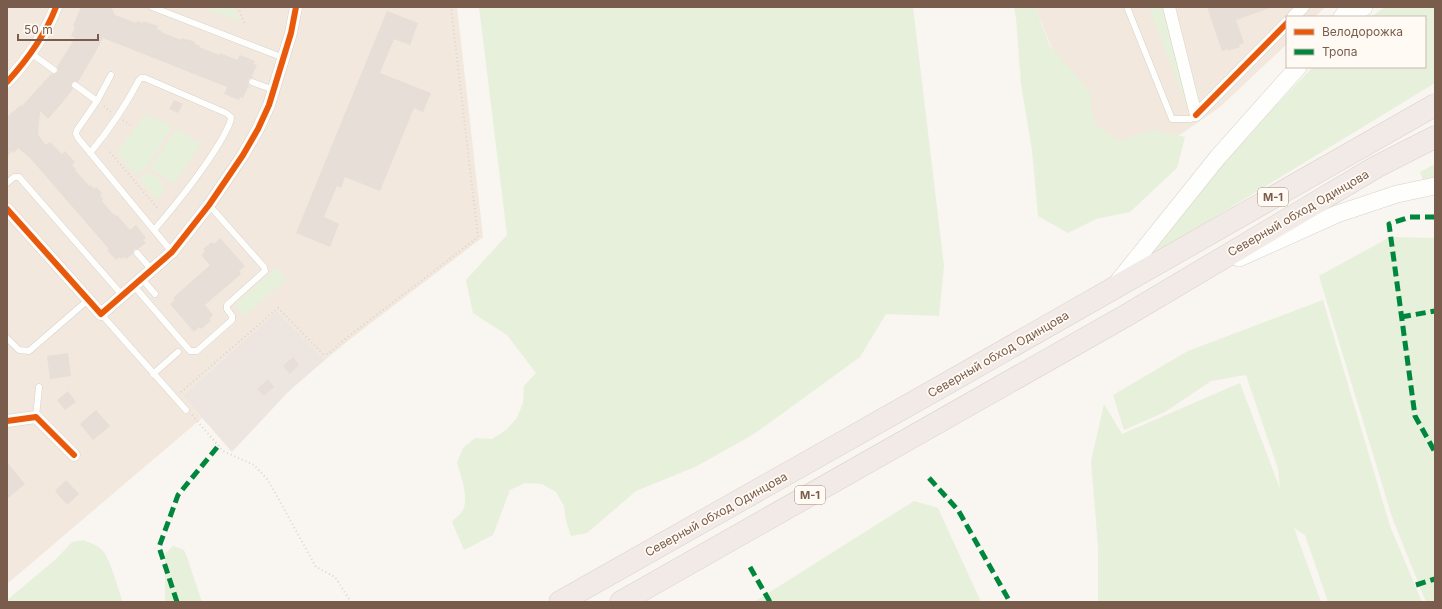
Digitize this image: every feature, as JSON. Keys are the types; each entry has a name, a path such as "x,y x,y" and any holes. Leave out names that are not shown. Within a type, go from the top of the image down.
{"highway":[{"name":"Северный обход Одинцова","path":"560,602 1435,105"},
{"name":"Северный обход Одинцова","path":"622,602 1171,289 1235,249 1376,167 1435,137"}],"main road":[{"path":"1351,16 1364,7"},
{"name":"М-1","path":"1112,289 1218,157 1297,68"},
{"name":"М-1","path":"1171,289 1338,214 1397,194 1435,186"}],"street":[{"path":"7,82 32,54 44,34 56,7"},
{"path":"7,209 101,314 172,252 210,205 243,156 269,105 291,33 296,7"},
{"path":"1169,7 1196,115"},
{"path":"1294,16 1303,7"},
{"path":"1340,16 1347,7"},
{"path":"1196,115 1286,24"},
{"path":"7,421 36,417 74,455"}],"lane":[{"path":"152,7 169,10 284,58"},
{"path":"1127,7 1172,119 1191,119 1196,115"},
{"path":"32,54 54,70"},
{"path":"112,75 97,101 77,130 76,134 172,252"},
{"path":"90,153 106,134 141,78 150,80 226,113 231,117 231,122 219,144 174,207 154,230"},
{"path":"252,82 274,90"},
{"path":"75,86 97,101"},
{"path":"7,183 14,177 19,177 123,296"},
{"path":"138,283 190,351 197,351 232,320 232,316 227,310 227,305 265,271 264,267 210,205"},
{"path":"137,253 152,270"},
{"path":"138,283 155,294"},
{"path":"7,338 19,350 25,352 29,351 88,300"},
{"path":"101,314 187,410"},
{"path":"154,374 178,352"},
{"path":"36,417 39,387"}],"path":[{"path":"238,7 245,25"},
{"path":"179,394 278,308 324,354 328,354 478,237 451,7"},
{"path":"104,106 110,110"},
{"path":"110,152 159,210"},
{"path":"187,410 223,451 254,465 268,480 316,567 335,577 351,602"}],"shaded area":[{"path":"7,7 457,7 483,237 325,360 277,311 183,396 202,418 7,584"},
{"path":"1035,7 1325,7 1316,16 1286,16 1286,45 1220,107 1122,175 1051,46"},
{"path":"277,311 325,360 289,391 232,452 183,396"}],"green space":[{"path":"202,7 234,7 240,22"},
{"path":"479,7 913,7 944,266 939,316 886,314 860,357 754,434 695,467 636,491 587,533 571,536 566,521 564,506 556,492 542,484 525,483 510,490 493,535 464,550 452,522 462,512 465,505 464,486 457,463 463,448 475,438 492,439 506,430 517,418 523,403 524,386 536,373 507,335 473,313 466,280 507,235"},
{"path":"1014,7 1035,7 1050,46 1090,92 1094,124 1119,141 1153,130 1185,137 1177,168 1130,212 1096,219 1068,233 1038,216 1032,150 1021,84"},
{"path":"1149,7 1167,7 1200,98 1194,108 1189,112"},
{"path":"1385,7 1435,7 1435,83 1138,264 1255,127 1312,68 1426,68 1426,16 1372,16"},
{"path":"146,114 171,125 172,127 147,166 141,172 134,174 118,153 124,142"},
{"path":"177,128 201,144 174,184 150,168"},
{"path":"1435,164 1435,179 1423,181 1420,172"},
{"path":"146,173 156,176 162,182 163,191 157,200 139,179"},
{"path":"1390,237 1435,238 1435,602 1426,602 1392,517 1319,276"},
{"path":"276,268 286,280 244,316 234,305"},
{"path":"1323,300 1390,526 1422,602 1328,602 1305,535 1294,528 1321,602 1098,602 1098,546 1091,461 1104,404 1122,434 1240,383 1280,489 1278,469 1246,375 1211,381 1165,412 1124,430 1113,395 1188,351"},
{"path":"914,501 938,508 981,602 754,602"},
{"path":"83,540 94,544 103,551 112,568 123,602 7,602 7,600 56,559 72,542"},
{"path":"173,546 184,550 202,602 165,602 165,554"}],"building":[{"path":"81,7 111,7 115,15 136,23 137,21 143,23 143,21 158,26 157,29 162,31 161,32 181,40 182,38 195,42 195,44 200,46 199,47 219,55 220,53 237,60 240,55 255,61 253,64 257,65 252,76 254,78 249,78 248,81 250,88 248,87 243,98 240,97 239,100 224,94 227,87 103,38 78,82 75,81 71,83 73,89 62,103 48,119 40,111 38,135 46,145 50,142 62,154 65,151 75,162 72,165 76,169 75,170 89,186 91,185 94,189 96,187 102,193 100,195 103,199 102,201 112,213 116,216 117,215 130,230 136,225 146,238 143,240 146,243 138,249 134,249 133,254 126,259 124,257 121,259 119,257 116,260 107,250 109,249 30,158 18,148 14,153 12,151 7,157 7,117 21,105 22,106 51,74 58,72 57,67 75,38 71,36 75,27 73,26"},
{"path":"1207,7 1270,8 1236,20 1244,43 1239,45 1240,47 1228,51 1228,49 1222,51"},
{"path":"387,11 418,23 410,45 394,39 380,73 431,93 423,112 414,108 380,191 345,177 341,188 337,186 324,217 339,224 330,247 296,233"},
{"path":"174,100 183,104 178,113 169,109"},
{"path":"220,238 245,266 239,271 241,274 205,305 213,315 209,319 211,321 201,329 199,327 194,332 170,304 175,300 173,298 210,265 201,255 205,251 203,249 212,242 214,244"},
{"path":"68,353 71,376 50,379 47,356"},
{"path":"293,357 299,365 290,374 283,366"},
{"path":"268,379 274,387 264,396 257,389"},
{"path":"68,391 76,402 65,410 57,400"},
{"path":"96,410 110,426 93,440 80,424"},
{"path":"7,462 25,484 7,499"},
{"path":"66,480 79,494 67,505 55,491"}],"marked path":[{"path":"1435,217 1410,217 1389,224 1415,416 1435,452"},
{"path":"1401,317 1435,311"},
{"path":"177,602 159,547 178,495 219,445"},
{"path":"929,478 958,510 1010,602"},
{"path":"750,567 770,602"},
{"path":"1416,585 1435,579"}],"cycle path":[{"path":"7,82 35,47 47,28 56,7"},
{"path":"7,209 101,314 172,252 209,205 243,155 258,129 269,105 291,33 296,7"},
{"path":"1196,115 1286,24"},
{"path":"7,421 36,417 74,455"}]}
